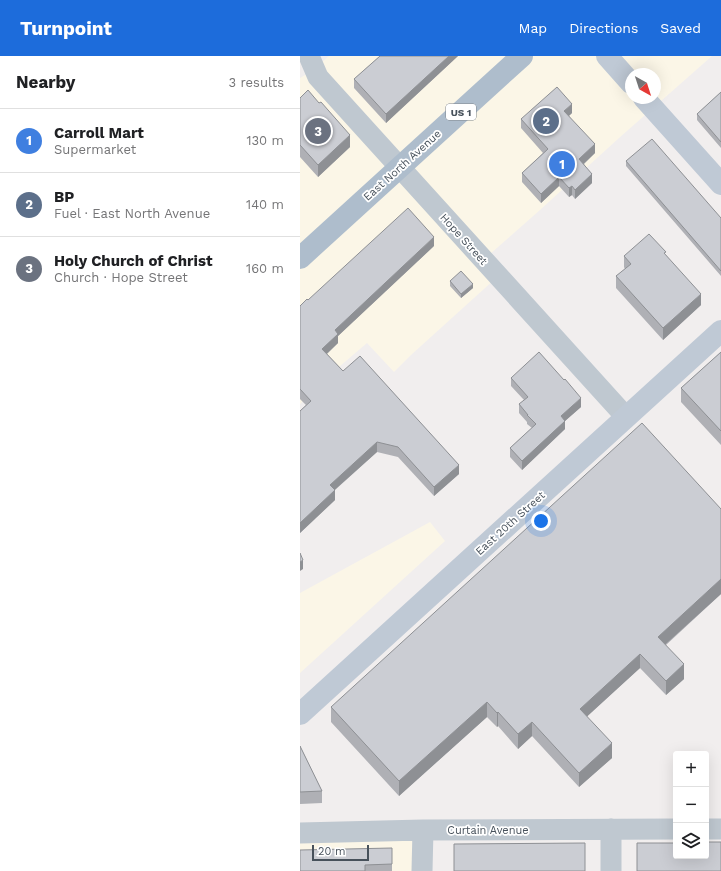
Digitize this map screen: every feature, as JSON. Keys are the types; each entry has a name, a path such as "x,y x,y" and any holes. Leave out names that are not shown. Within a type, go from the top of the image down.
{"main road":[{"name":"East North Avenue","path":"300,258 522,56"}],"street":[{"name":"Hope Street","path":"309,56 318,77 626,418"},
{"path":"607,56 625,76"},
{"path":"649,104 721,184"},
{"name":"East 20th Street","path":"300,714 721,332"},
{"path":"611,829 611,871"},
{"name":"Curtain Avenue","path":"300,833 423,830 673,829"},
{"path":"709,829 721,829"},
{"path":"422,871 423,830"}],"shaded area":[{"path":"329,56 712,56 661,101 661,68 625,68 625,104 658,104 481,262 495,279 394,372 367,343 319,384 320,386 300,404 300,78 312,71"},
{"path":"430,522 445,541 300,673 300,593"},
{"path":"418,829 419,871 300,871 300,833"}],"building":[{"path":"380,56 449,56 386,114 354,79"},
{"path":"557,87 572,104 564,111 595,144 579,159 592,174 575,190 572,186 569,188 559,177 541,194 522,173 548,149 521,119"},
{"path":"308,90 319,103 321,102 350,135 318,165 300,145 300,98"},
{"path":"721,92 721,142 697,114"},
{"path":"652,139 721,218 721,271 626,161"},
{"path":"408,208 434,237 335,330 338,334 322,349 343,371 360,356 459,465 434,487 398,447 377,442 330,485 335,490 300,523 300,411 311,401 300,389 300,306"},
{"path":"649,234 701,294 663,328 616,276 631,264 624,256"},
{"path":"461,271 473,284 461,294 450,281"},
{"path":"539,352 581,398 561,416 565,421 522,461 510,448 536,424 519,404 528,397 511,378"},
{"path":"721,352 721,431 681,388"},
{"path":"642,423 721,509 721,579 658,637 684,664 666,681 640,654 580,709 612,743 579,773 532,722 518,734 487,702 399,781 331,707"},
{"path":"300,553 303,560 300,562"},
{"path":"300,746 322,791 300,792"},
{"path":"709,842 721,842 721,871 637,871 637,843 673,843 673,859 709,859"},
{"path":"585,843 585,871 454,871 454,844"},
{"path":"392,848 392,864 365,865 365,871 300,871 300,850"}],"place":[{"name":"BP","path":"546,121"},
{"name":"Holy Church of Christ","path":"318,131"},
{"name":"Carroll Mart","path":"562,164"}]}
